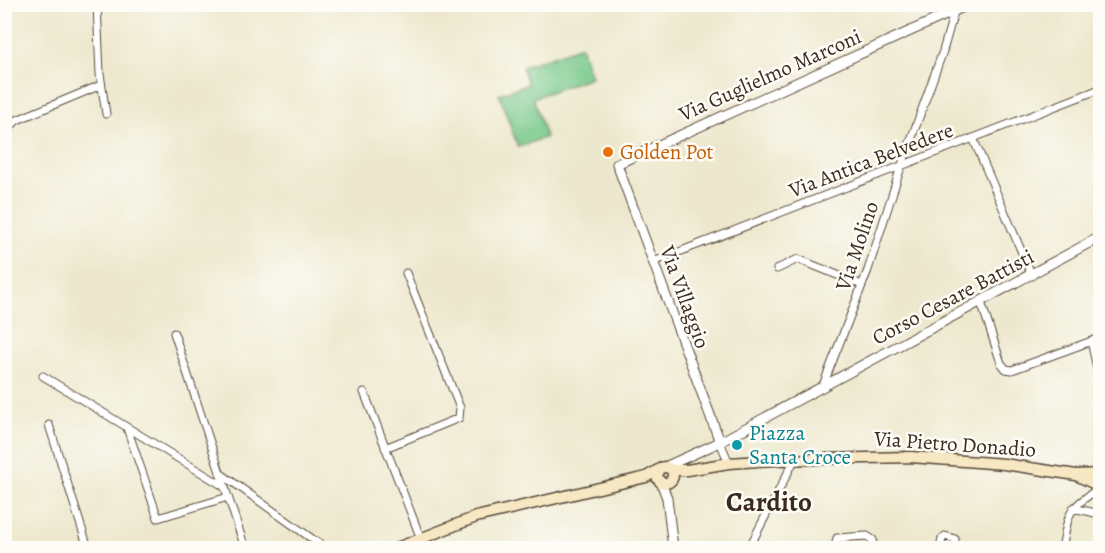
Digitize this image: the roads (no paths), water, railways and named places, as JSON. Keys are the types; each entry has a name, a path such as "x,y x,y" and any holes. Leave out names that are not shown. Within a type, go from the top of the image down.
{"main road":[{"name":"Via Pietro Donadio","path":"397,549 476,517 646,477 666,476 729,463 795,459 911,457 1004,464 1076,475 1100,483"}],"street":[{"path":"97,4 101,85 106,114"},
{"name":"Via Guglielmo Marconi","path":"617,164 970,4"},
{"name":"Via Molino","path":"822,388 862,285 901,166 943,51 954,12"},
{"path":"4,134 17,120 101,85"},
{"name":"Via Antica Belvedere","path":"653,262 1101,89"},
{"path":"973,138 1032,276"},
{"name":"Via Villaggio","path":"617,164 720,442"},
{"name":"Corso Cesare Battisti","path":"666,476 720,442 1101,237"},
{"path":"777,269 798,260 862,285"},
{"path":"385,448 459,418 460,408 406,273"},
{"path":"981,302 1001,363 1006,369 1012,370 1101,338"},
{"path":"174,333 245,549"},
{"path":"1091,341 1101,382"},
{"path":"42,376 225,488"},
{"path":"364,392 421,539"},
{"path":"49,425 88,549"},
{"path":"127,428 158,518 228,497"},
{"path":"720,442 729,463"},
{"path":"749,549 795,459"},
{"path":"220,473 325,549"},
{"path":"666,476 673,549"},
{"path":"1062,549 1070,512 1100,483"},
{"path":"1073,508 1101,514"},
{"path":"940,549 945,536 955,539 955,549"},
{"path":"835,549 837,538 871,537 873,540 871,549"}],"place":[{"name":"Golden Pot","path":"608,152"},
{"name":"Piazza Santa Croce","path":"737,445"}],"district":[{"name":"Cardito","path":"769,502"}]}
